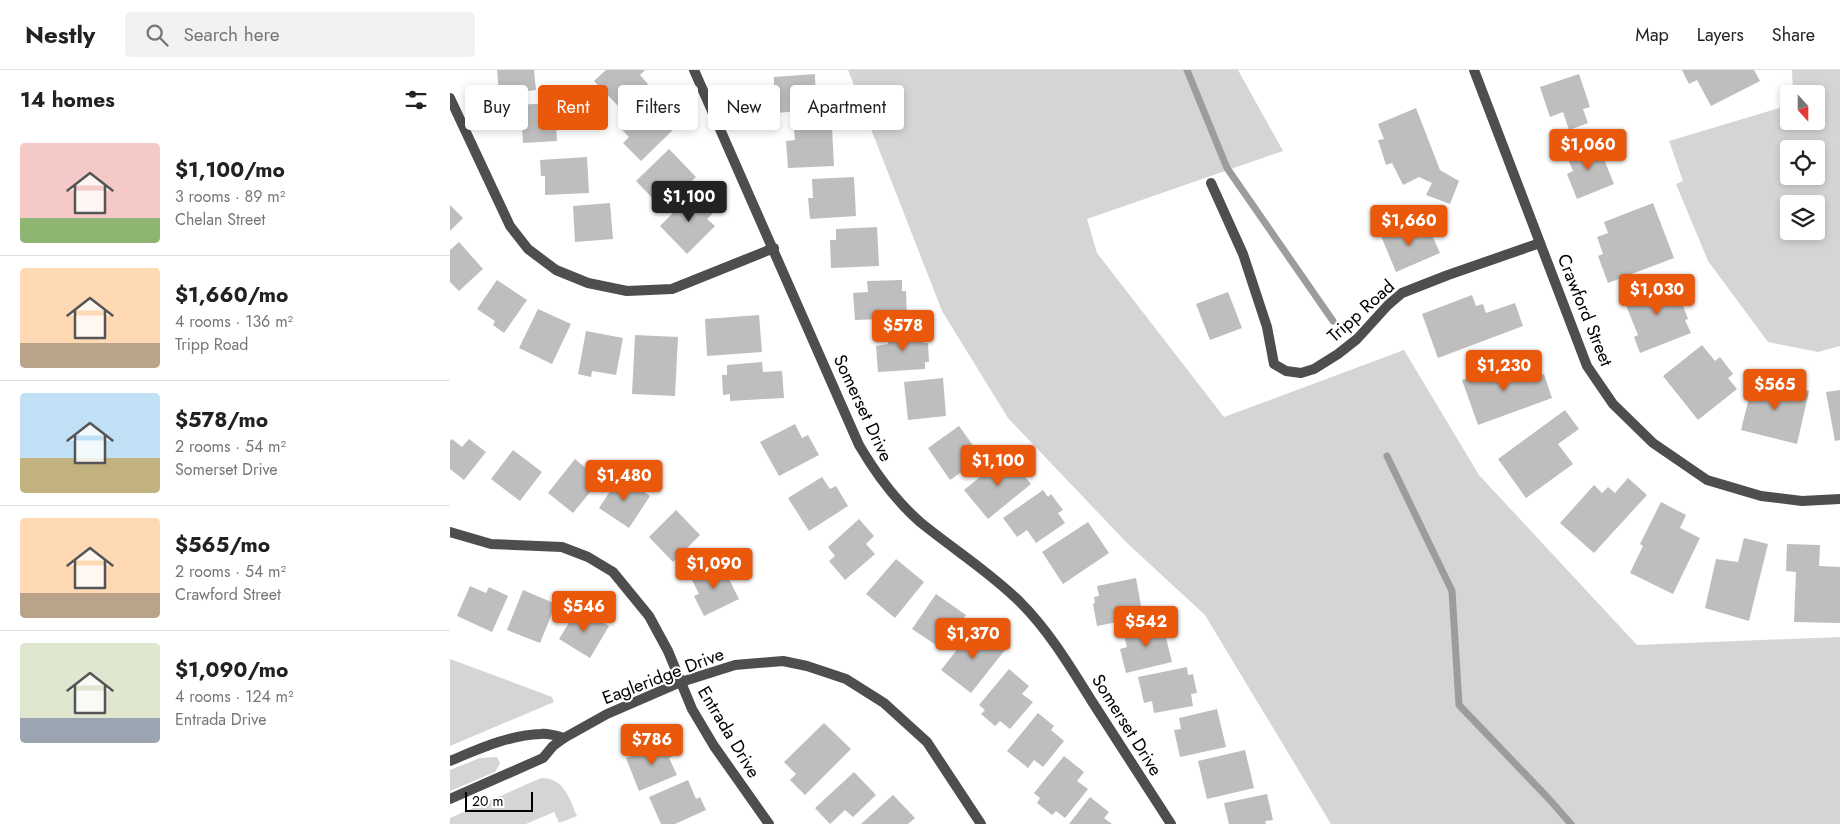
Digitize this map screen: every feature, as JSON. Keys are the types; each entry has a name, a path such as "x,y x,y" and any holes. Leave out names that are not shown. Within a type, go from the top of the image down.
{"street":[{"name":"Somerset Drive","path":"694,70 774,248 859,445 874,471 890,491 920,521 989,575 1020,602 1039,623 1065,658 1170,824"},
{"name":"Crawford Street","path":"1474,70 1587,366 1613,404 1653,443 1707,480 1761,496 1802,501 1840,499"},
{"path":"450,98 510,226 528,249 556,270 588,283 627,292 672,289 774,248"},
{"name":"Tripp Road","path":"1211,183 1243,254 1267,327 1274,364 1286,371 1301,373 1314,369 1338,354 1357,339 1388,305 1402,294 1448,275 1540,243"},
{"name":"Entrada Drive","path":"450,532 491,544 562,546 588,556 613,572 649,616 668,651 692,709 714,746 769,824"},
{"name":"Eagleridge Drive","path":"450,799 543,758 553,746 564,738 607,714 681,682 735,665 783,661 807,666 846,679 884,703 927,742 981,824"},
{"path":"450,761 484,747 517,737 542,733 564,738"}],"shaded area":[{"path":"848,70 1238,70 1283,151 1087,219 1097,253 1224,417 1404,350 1479,475 1637,645 1840,637 1840,824 1331,824 1205,615 1127,543 1008,418 942,311 871,130 904,130 904,85 854,85"},
{"path":"1792,70 1840,70 1840,346 1818,352 1768,342 1708,261 1676,184 1683,181 1669,141 1780,108 1780,130 1825,130 1825,85 1793,85"},
{"path":"450,659 552,697 554,702 450,746"},
{"path":"497,757 500,763 495,772 450,791 450,770 480,758"},
{"path":"541,778 555,781 565,790 577,816 559,823 554,812 526,824 450,824 450,818"}],"building":[{"path":"497,70 534,70 536,90 528,91 528,85 498,85"},
{"path":"606,70 645,70 640,75 648,84 618,85 618,106 608,96 608,85 598,85 594,81"},
{"path":"1682,70 1754,70 1760,81 1711,106 1697,80 1689,84"},
{"path":"815,74 815,85 790,85 790,112 780,113 780,85 774,85 774,77"},
{"path":"1579,74 1590,107 1583,109 1588,123 1569,130 1563,112 1550,117 1540,87"},
{"path":"528,104 538,104 538,130 556,130 557,141 523,143 522,130 528,130"},
{"path":"1416,108 1440,170 1459,181 1450,204 1426,195 1432,183 1419,177 1403,185 1392,163 1386,165 1378,140 1384,139 1378,124"},
{"path":"622,130 673,130 641,161 623,143 629,137"},
{"path":"794,130 832,130 834,166 788,168 786,141 795,140"},
{"path":"1597,142 1614,184 1577,199 1567,174 1573,171 1566,154"},
{"path":"669,149 696,177 662,208 636,181"},
{"path":"587,157 589,193 545,195 545,176 541,176 540,160"},
{"path":"854,177 856,216 810,219 808,198 813,198 812,179"},
{"path":"694,192 714,212 707,219 715,226 687,254 660,226"},
{"path":"610,203 613,239 575,242 573,206"},
{"path":"1653,203 1674,258 1608,283 1598,256 1603,254 1597,237 1608,233 1604,222"},
{"path":"450,205 463,218 450,231"},
{"path":"1414,222 1421,238 1431,233 1440,253 1396,272 1381,236"},
{"path":"877,227 879,266 831,268 830,240 836,240 836,229"},
{"path":"459,242 483,269 459,291 450,282 450,250"},
{"path":"1673,279 1688,319 1685,320 1691,333 1640,353 1634,337 1638,335 1623,298"},
{"path":"497,280 527,300 504,333 493,325 495,321 477,309"},
{"path":"902,280 902,291 906,291 907,318 855,320 853,293 868,292 867,281"},
{"path":"1228,292 1242,328 1210,340 1196,304"},
{"path":"1472,295 1476,306 1483,304 1486,313 1515,303 1523,326 1438,358 1422,314"},
{"path":"538,309 571,324 552,364 519,348"},
{"path":"759,315 762,352 707,356 705,319"},
{"path":"586,331 623,338 616,375 592,371 591,377 578,374"},
{"path":"923,331 924,343 928,343 929,362 925,362 925,369 878,372 876,346 888,344 887,333"},
{"path":"635,335 678,337 675,396 632,394"},
{"path":"1702,345 1715,361 1720,357 1733,374 1728,378 1737,389 1698,420 1663,376"},
{"path":"1517,360 1525,381 1544,374 1552,398 1478,425 1462,380"},
{"path":"762,362 763,372 782,371 784,398 730,401 730,394 723,395 722,375 727,375 727,365"},
{"path":"943,378 946,416 908,420 904,382"},
{"path":"1754,378 1809,391 1797,444 1741,430"},
{"path":"1840,390 1840,440 1835,441 1826,392"},
{"path":"1565,410 1579,429 1558,444 1573,464 1526,498 1498,459"},
{"path":"795,424 802,438 808,435 819,455 779,476 760,442"},
{"path":"959,426 982,458 950,480 928,448"},
{"path":"452,439 462,447 469,439 486,452 464,480 450,469 450,441"},
{"path":"513,450 542,472 520,501 491,479"},
{"path":"1007,455 1031,484 988,519 964,490"},
{"path":"575,459 600,480 573,513 548,493"},
{"path":"620,476 650,496 629,528 599,508"},
{"path":"822,477 830,489 836,486 848,506 809,531 788,498"},
{"path":"1628,478 1647,495 1594,553 1560,523 1594,485 1602,493 1608,487 1615,493"},
{"path":"1043,490 1048,497 1051,494 1063,510 1058,513 1065,523 1036,543 1027,530 1017,537 1003,518"},
{"path":"1661,502 1686,515 1680,528 1700,538 1673,594 1630,573 1643,546 1640,544"},
{"path":"676,510 700,535 673,562 649,537"},
{"path":"859,519 874,536 866,544 875,554 845,580 829,561 835,556 828,547"},
{"path":"1088,522 1109,553 1063,584 1042,552"},
{"path":"1744,538 1768,544 1749,621 1705,608 1716,559 1738,562"},
{"path":"1787,544 1820,545 1819,566 1840,567 1840,623 1794,622 1796,572 1786,571"},
{"path":"896,559 924,582 895,618 866,594"},
{"path":"721,563 739,599 704,616 694,596 699,594 691,578"},
{"path":"1136,578 1143,617 1097,626 1093,604 1095,603 1094,597 1099,596 1097,586"},
{"path":"470,586 486,593 489,587 508,596 492,632 457,616"},
{"path":"523,590 556,604 540,643 507,630"},
{"path":"936,594 966,615 942,649 912,629"},
{"path":"578,608 609,626 590,658 559,639"},
{"path":"1162,622 1172,662 1126,673 1120,649 1127,647 1123,632"},
{"path":"975,627 1005,650 971,693 941,670"},
{"path":"1187,667 1188,675 1193,674 1197,693 1191,694 1193,706 1154,713 1152,701 1144,703 1138,677"},
{"path":"1009,669 1029,686 1022,694 1033,702 1010,729 1000,721 995,726 981,714 985,710 979,705"},
{"path":"1217,709 1226,747 1180,757 1174,730 1181,729 1179,718"},
{"path":"1038,713 1054,726 1051,730 1064,741 1043,767 1034,760 1028,768 1007,751"},
{"path":"824,723 851,749 805,795 790,780 796,774 784,762"},
{"path":"667,741 673,756 669,758 677,775 639,791 626,758"},
{"path":"1245,750 1254,788 1207,799 1198,761"},
{"path":"1064,756 1084,772 1077,781 1088,789 1065,818 1056,811 1052,815 1037,803 1040,798 1034,793"},
{"path":"854,772 876,795 853,817 845,810 830,824 815,808"},
{"path":"688,780 696,799 700,797 706,810 675,824 661,824 649,797"},
{"path":"1267,794 1273,820 1265,821 1266,824 1229,824 1224,803"},
{"path":"893,795 915,818 908,824 861,824"},
{"path":"1090,797 1109,812 1104,818 1112,824 1069,824"}],"waterway":[{"path":"1187,70 1227,168 1333,321"},
{"path":"1387,456 1452,591 1459,705 1571,824"}]}
